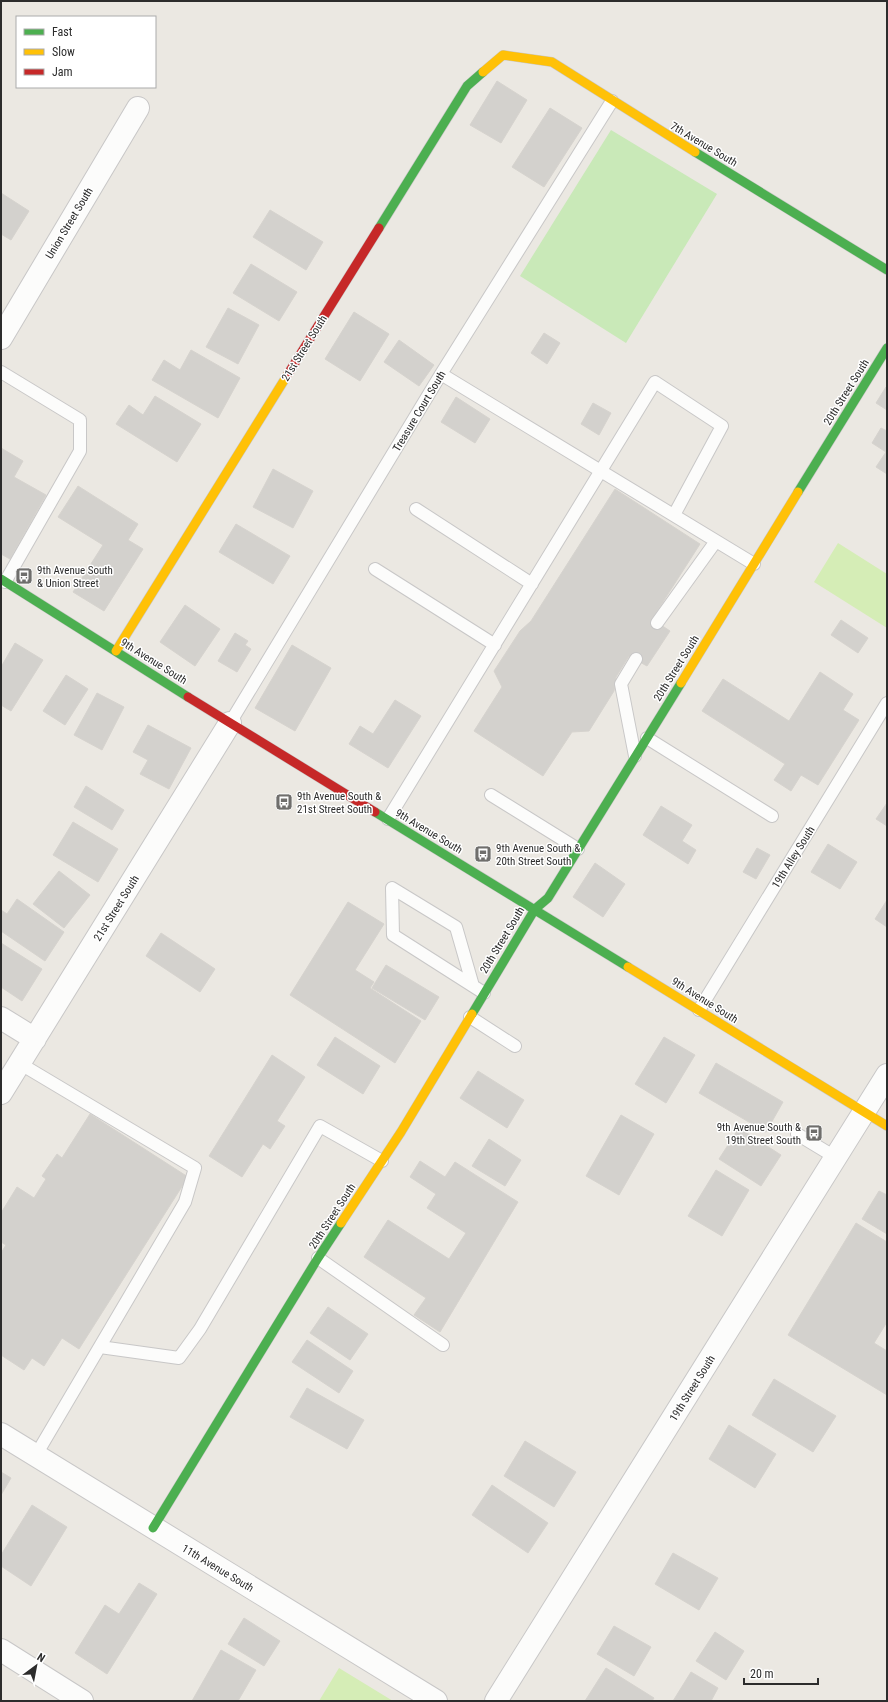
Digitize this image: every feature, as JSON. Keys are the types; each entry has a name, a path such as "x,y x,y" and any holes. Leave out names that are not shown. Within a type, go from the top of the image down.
{"street":[{"name":"7th Avenue South","path":"503,55 552,62 612,102 887,270"},
{"name":"21st Street South","path":"116,651 467,86 503,55"},
{"name":"Union Street South","path":"1,338 138,108"},
{"name":"20th Street South","path":"153,1528 318,1258 382,1161 534,909 548,898 887,348"},
{"name":"9th Avenue South","path":"3,581 230,723 887,1126"},
{"name":"21st Street South","path":"1,1093 230,723"},
{"path":"1,1018 35,1039"},
{"name":"19th Street South","path":"496,1701 887,1075"},
{"name":"11th Avenue South","path":"1,1434 436,1701"},
{"path":"1,1650 82,1701"}],"lane":[{"name":"Treasure Court South","path":"230,723 441,374 612,102"},
{"path":"1,372 80,420 80,451 3,581"},
{"path":"441,374 754,564"},
{"path":"388,819 655,382 722,426 674,515"},
{"path":"416,509 532,584"},
{"path":"657,623 716,541"},
{"path":"375,569 495,645"},
{"path":"635,757 621,684 636,660"},
{"name":"19th Alley South","path":"699,1010 887,703"},
{"path":"647,738 772,816"},
{"path":"492,795 578,850"},
{"path":"473,986 456,927 392,888 393,935 473,986 484,993"},
{"path":"470,1017 515,1046"},
{"path":"19,1063 195,1168 185,1202 36,1455"},
{"path":"100,1347 179,1358 200,1329 320,1126 382,1161"},
{"path":"798,1134 835,1157"},
{"path":"318,1258 442,1345"}],"green space":[{"path":"611,130 717,194 626,343 520,276"},
{"path":"838,543 887,574 887,628 814,582"},
{"path":"339,1668 393,1701 319,1701"}],"building":[{"path":"497,81 527,100 501,143 470,125"},
{"path":"550,108 582,128 544,187 512,167"},
{"path":"1,193 29,211 11,240 1,234"},
{"path":"270,210 323,242 306,270 253,237"},
{"path":"251,264 297,292 279,321 233,293"},
{"path":"228,308 259,325 238,364 206,347"},
{"path":"354,312 389,334 360,381 325,359"},
{"path":"544,333 560,343 547,364 531,353"},
{"path":"399,340 434,365 419,386 384,362"},
{"path":"191,350 240,378 218,418 152,380 164,360 180,370"},
{"path":"886,387 887,388 887,410 876,403"},
{"path":"155,396 201,424 177,462 116,424 129,405 143,415"},
{"path":"456,397 490,419 475,443 441,422"},
{"path":"593,403 611,413 599,435 581,424"},
{"path":"881,428 887,431 887,474 876,467 886,452 872,443"},
{"path":"1,448 23,461 14,477 46,495 10,559 1,554"},
{"path":"273,469 313,491 293,528 253,507"},
{"path":"78,486 138,524 128,540 143,549 104,611 73,592 103,545 58,517"},
{"path":"615,489 700,544 652,619 670,631 647,666 629,656 616,677 614,691 589,731 572,732 543,776 474,731 502,687 494,671 520,631 531,621"},
{"path":"236,524 290,556 273,584 219,552"},
{"path":"185,605 220,629 195,666 160,642"},
{"path":"841,620 868,638 858,653 831,635"},
{"path":"235,633 248,641 245,645 251,649 237,672 218,661"},
{"path":"15,643 43,660 11,711 1,705 1,667"},
{"path":"292,645 331,668 295,731 255,708"},
{"path":"820,672 853,694 843,710 859,720 818,785 801,775 791,791 774,780 785,764 702,711 723,679 789,721"},
{"path":"66,675 88,689 65,725 43,711"},
{"path":"97,693 124,707 102,750 74,735"},
{"path":"395,700 421,716 388,768 349,744 360,726 373,734"},
{"path":"148,725 191,748 169,789 140,774 148,760 133,752"},
{"path":"86,786 124,810 112,830 74,807"},
{"path":"887,803 887,826 876,819"},
{"path":"661,806 692,825 682,841 696,850 688,864 643,835"},
{"path":"73,822 118,849 98,882 53,855"},
{"path":"828,844 857,862 840,889 811,872"},
{"path":"757,848 770,855 756,879 743,872"},
{"path":"595,863 625,884 603,917 573,897"},
{"path":"59,871 90,895 64,928 33,904"},
{"path":"17,899 64,932 45,961 1,931 1,910 7,914"},
{"path":"887,900 887,927 875,919"},
{"path":"348,902 384,924 355,970 374,982 370,988 421,1021 395,1063 290,995"},
{"path":"161,933 215,969 200,992 146,956"},
{"path":"1,943 42,969 22,1001 1,987"},
{"path":"386,965 439,997 425,1020 372,988"},
{"path":"335,1037 380,1066 363,1094 317,1065"},
{"path":"664,1037 695,1055 666,1103 635,1084"},
{"path":"272,1055 305,1077 277,1121 285,1126 270,1149 263,1144 242,1177 209,1156"},
{"path":"716,1063 783,1102 766,1132 699,1093"},
{"path":"478,1071 524,1100 507,1128 460,1098"},
{"path":"90,1114 188,1177 79,1349 62,1338 44,1366 32,1358 24,1370 1,1355 1,1253 6,1245 1,1242 1,1213 17,1187 34,1198 46,1179 42,1176 57,1154 62,1158"},
{"path":"621,1115 654,1134 619,1195 586,1176"},
{"path":"739,1128 781,1155 761,1186 719,1159"},
{"path":"489,1139 521,1160 505,1186 472,1166"},
{"path":"420,1161 445,1177 455,1162 518,1202 440,1332 414,1315 426,1298 364,1257 388,1220 449,1259 466,1233 427,1208 436,1194 410,1177"},
{"path":"716,1170 749,1190 722,1236 688,1216"},
{"path":"879,1191 887,1195 887,1234 862,1219"},
{"path":"856,1223 887,1242 887,1322 874,1343 887,1351 887,1395 788,1335"},
{"path":"328,1307 368,1334 350,1360 310,1333"},
{"path":"307,1340 353,1371 339,1393 292,1362"},
{"path":"774,1379 836,1416 813,1452 752,1415"},
{"path":"307,1388 364,1420 347,1449 290,1417"},
{"path":"729,1425 776,1454 755,1488 709,1459"},
{"path":"525,1441 576,1472 554,1507 504,1476"},
{"path":"1,1472 11,1478 1,1495"},
{"path":"492,1485 548,1523 528,1553 472,1515"},
{"path":"32,1505 67,1527 31,1586 1,1566 1,1555"},
{"path":"673,1553 718,1578 699,1610 655,1584"},
{"path":"139,1583 157,1594 107,1674 75,1653 105,1605 119,1614"},
{"path":"244,1618 280,1641 264,1666 228,1644"},
{"path":"614,1626 651,1647 634,1676 597,1654"},
{"path":"715,1632 744,1651 726,1680 696,1661"},
{"path":"221,1650 256,1670 238,1701 192,1701"},
{"path":"606,1668 654,1698 652,1701 585,1701"},
{"path":"691,1672 718,1688 711,1701 673,1701"}],"traffic: fast":[{"path":"379,228 467,86 483,72"},
{"path":"695,152 887,270"},
{"path":"798,492 887,348"},
{"path":"1,579 188,697"},
{"path":"472,1014 535,909 548,898 681,683"},
{"path":"375,812 628,967"},
{"path":"153,1528 318,1258 341,1223"}],"traffic: slow":[{"path":"483,72 503,55 552,62 695,152"},
{"path":"116,651 288,374"},
{"path":"681,683 798,492"},
{"path":"628,967 887,1126"},
{"path":"341,1223 401,1132 472,1014"}],"traffic: jam":[{"path":"288,374 379,228"},
{"path":"188,697 375,812"}],"place":[{"name":"9th Avenue South & Union Street","path":"24,576"},
{"name":"9th Avenue South & 21st Street South","path":"284,802"},
{"name":"9th Avenue South & 20th Street South","path":"483,854"},
{"name":"9th Avenue South & 19th Street South","path":"814,1133"}]}
